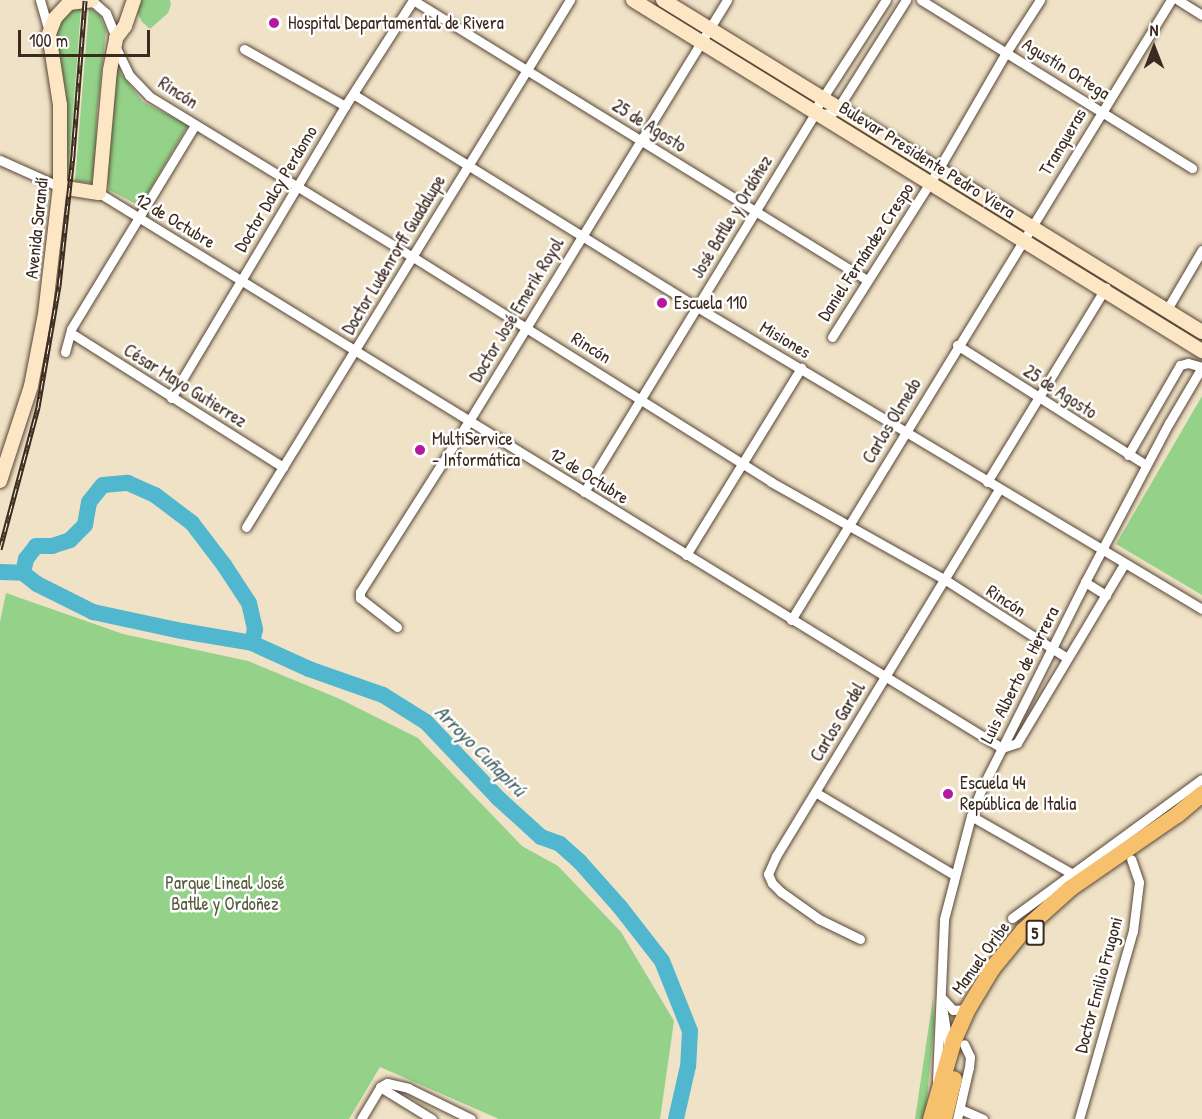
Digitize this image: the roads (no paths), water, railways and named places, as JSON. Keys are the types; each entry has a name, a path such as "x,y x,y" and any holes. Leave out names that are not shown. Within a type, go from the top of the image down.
{"highway":[{"name":"Manuel Oribe","path":"934,1111 950,1054 968,1009 992,969 1023,931 1048,907 1177,815 1202,794"},
{"name":"Manuel Oribe","path":"944,1119 964,1044 999,975 1027,940 1071,902 1202,805"}],"street":[{"path":"40,0 49,34"},
{"path":"49,34 60,10 76,0 92,0"},
{"name":"Rincón","path":"92,0 106,13 129,75 148,96 413,257 742,463 944,579 1067,658"},
{"path":"0,160 60,187 99,193 105,99 116,43 134,0"},
{"name":"25 de Agosto","path":"413,0 867,280"},
{"name":"Doctor Dalcy Perdomo","path":"171,398 345,106 413,0"},
{"name":"Doctor Ludenrorff Guadalupe","path":"246,527 570,0"},
{"name":"Bulevar Presidente Pedro Viera","path":"633,0 1202,351"},
{"name":"Bulevar Presidente Pedro Viera","path":"663,0 1202,332"},
{"name":"Doctor José Emerik Royol","path":"397,627 360,598 360,592 469,421 727,0"},
{"name":"José Batlle y Ordóñez","path":"584,492 823,99 886,0"},
{"path":"815,113 825,116 838,108 906,0"},
{"name":"Agustín Ortega","path":"921,0 1007,51 1192,168"},
{"name":"Daniel Fernández Crespo","path":"832,337 930,184 1007,51 1040,0"},
{"name":"Tranqueras","path":"1022,240 1171,0"},
{"path":"1178,0 1202,15"},
{"name":"Avenida Sarandí","path":"0,481 31,386 45,314 60,187 60,105 49,34"},
{"path":"244,49 345,106"},
{"name":"Misiones","path":"353,94 469,163 697,307 1101,552 1202,609"},
{"path":"65,352 71,333 195,125"},
{"name":"12 de Octubre","path":"99,193 790,620 1002,747"},
{"name":"Carlos Olmedo","path":"790,620 1022,240"},
{"path":"1166,311 1202,250"},
{"path":"987,482 1040,399 1112,278"},
{"name":"César Mayo Gutierrez","path":"71,333 283,467"},
{"name":"25 de Agosto","path":"957,345 1146,465"},
{"path":"1128,455 1180,365 1202,367"},
{"name":"Luis Alberto de Herrera","path":"934,1111 938,1021 942,998 944,919 971,816 1002,747 1085,582 1146,465 1202,367"},
{"path":"686,555 801,368"},
{"name":"Carlos Gardel","path":"860,939 819,919 781,891 769,879 768,874 776,856 999,489"},
{"path":"1002,747 1017,742 1124,564"},
{"path":"1085,582 1106,595"},
{"path":"1068,618 1086,629"},
{"name":"Manuel Oribe","path":"1012,918 1202,779"},
{"path":"815,792 954,874"},
{"path":"971,816 1071,873"},
{"name":"Doctor Emilio Frugoni","path":"1079,1119 1133,931 1139,882 1131,859"},
{"path":"942,998 953,1010 968,1009"},
{"path":"942,998 945,1038 954,1078"},
{"path":"957,1119 970,1057 964,1044"},
{"path":"361,1119 380,1087 387,1083 408,1088 471,1119"},
{"path":"380,1087 432,1119"},
{"path":"960,1108 983,1119"}],"waterway":[{"path":"23,573 26,559 36,546 52,546 70,540 85,525 89,502 103,485 128,483 155,495 192,523 249,603 255,629 252,643"},
{"name":"Arroyo Cuñapirú","path":"0,572 23,573 37,584 93,612 252,643 309,669 383,695 426,722 498,798 541,837 560,844 580,862 620,907 662,961 690,1031 688,1066 676,1119"}],"railway":[{"path":"0,549 38,407 59,286 73,154 85,0"}],"place":[{"name":"Hospital Departamental de Rivera","path":"274,23"},
{"name":"Escuela 110","path":"662,303"},
{"name":"MultiService - Informática","path":"420,450"},
{"name":"Escuela 44 República de Italia","path":"948,794"}],"park label":[{"name":"Parque Lineal José Batlle y Ordoñez","path":"225,894"}]}
